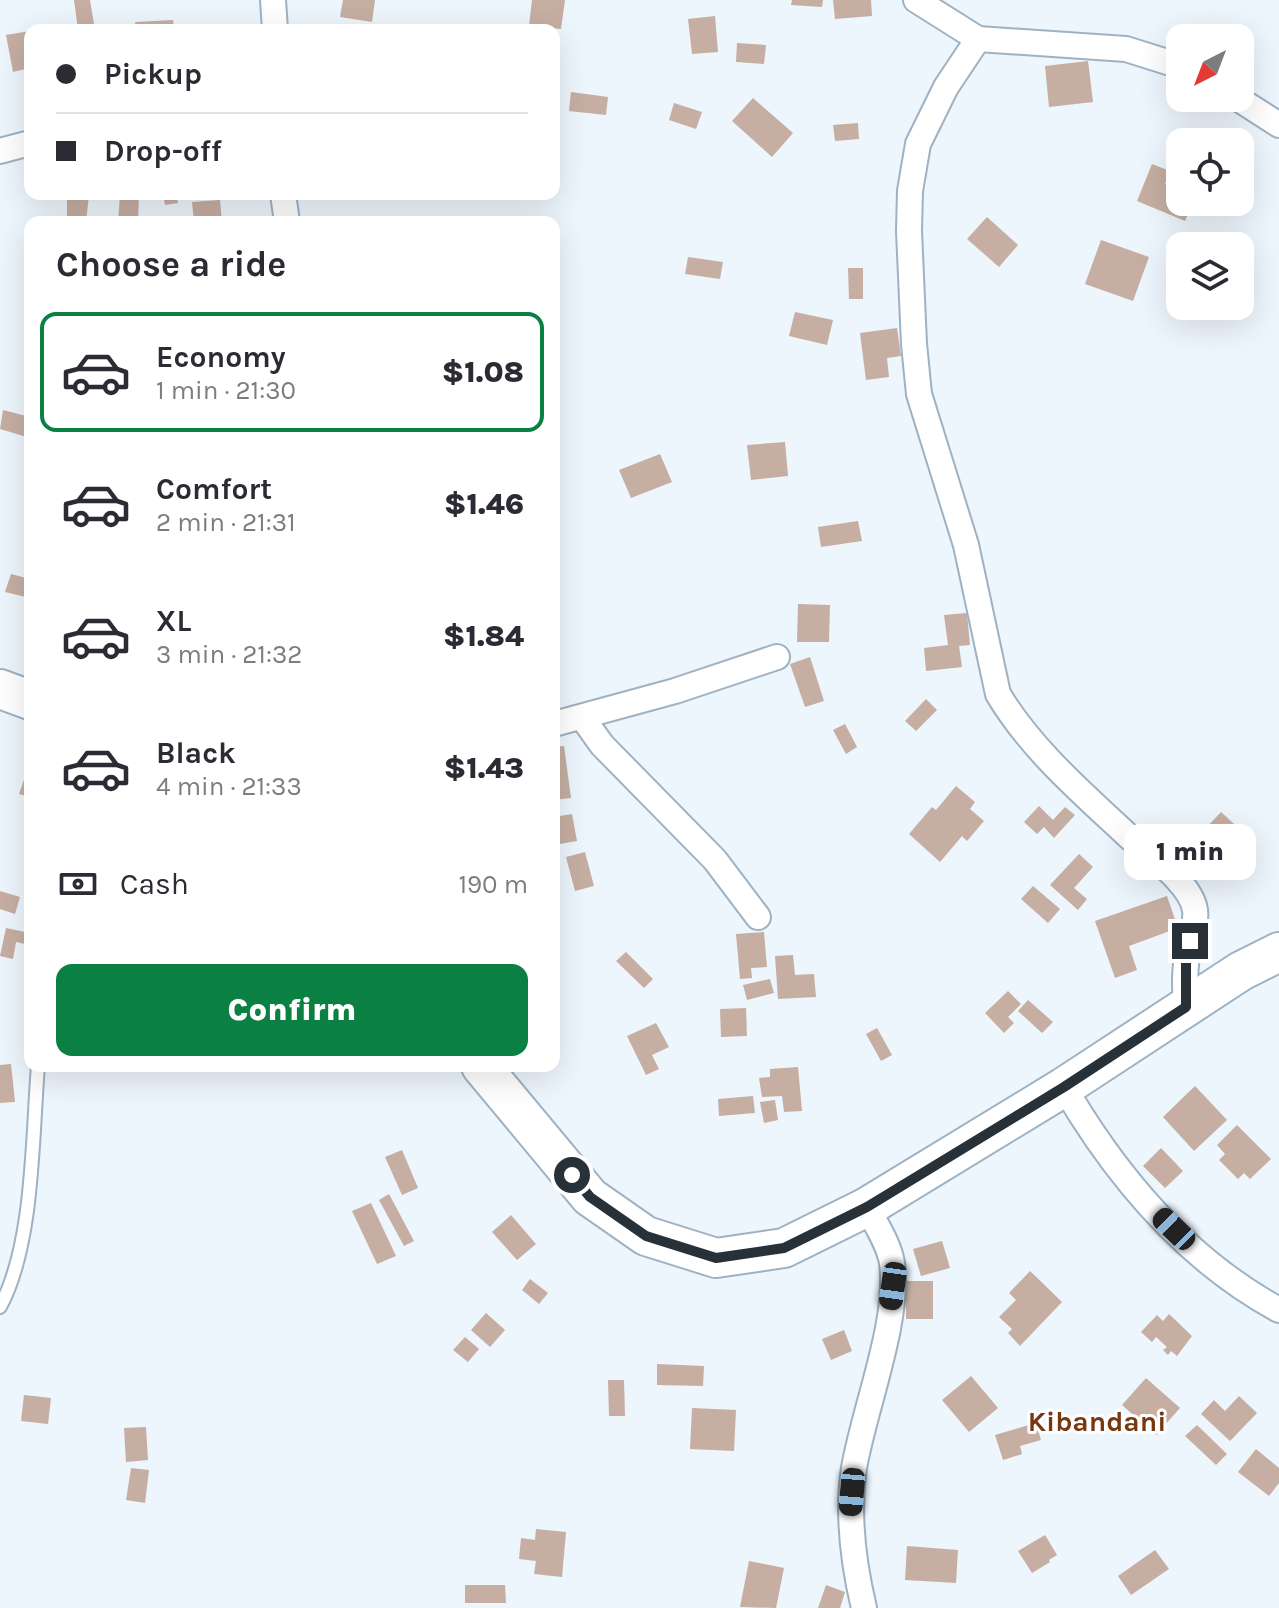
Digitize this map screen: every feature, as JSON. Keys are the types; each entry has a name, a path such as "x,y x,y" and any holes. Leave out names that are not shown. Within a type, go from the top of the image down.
{"main road":[{"path":"0,689 24,698"},
{"path":"486,1072 590,1197 646,1236 716,1258 784,1248 867,1207 1064,1087 1241,971 1279,952"}],"street":[{"path":"273,0 275,24"},
{"path":"916,0 978,39 1126,49 1166,62"},
{"path":"978,39 946,87 918,144 910,191 911,300 919,394 966,545 998,694 1009,714 1041,750 1164,867 1183,887 1195,907 1186,961 1186,1007"},
{"path":"1254,109 1279,125"},
{"path":"0,151 24,145"},
{"path":"560,722 675,691 777,657"},
{"path":"582,717 602,745 715,860 758,917"},
{"path":"1064,1087 1092,1135 1138,1196 1209,1263 1279,1310"},
{"path":"863,1606 854,1561 850,1514 854,1471 886,1335 893,1286 892,1261 867,1207"}],"lane":[{"path":"0,1307 16,1264 23,1222 35,1143 38,1072"}],"building":[{"path":"74,0 90,0 94,24 77,24"},
{"path":"343,0 375,0 372,22 340,17"},
{"path":"532,0 565,0 561,29 560,24 529,24"},
{"path":"792,0 823,0 822,7 791,5"},
{"path":"833,0 871,0 872,16 835,19"},
{"path":"715,16 718,52 692,54 688,19"},
{"path":"173,20 173,24 135,24"},
{"path":"24,32 24,69 13,72 6,35"},
{"path":"737,43 766,45 764,64 736,62"},
{"path":"1088,61 1093,102 1049,107 1045,66"},
{"path":"571,92 608,97 606,115 569,111"},
{"path":"753,98 793,133 772,157 732,121"},
{"path":"674,103 702,112 696,129 669,120"},
{"path":"858,123 859,139 835,141 833,125"},
{"path":"1152,164 1166,169 1166,213 1137,201"},
{"path":"67,200 89,200 87,216 67,216"},
{"path":"120,200 139,200 138,216 118,216"},
{"path":"164,200 177,200 178,203 165,205"},
{"path":"220,200 221,216 193,216 192,202"},
{"path":"987,217 1018,245 999,267 967,239"},
{"path":"1101,240 1149,257 1133,301 1085,284"},
{"path":"688,257 723,262 720,279 685,274"},
{"path":"848,268 863,268 863,299 849,299"},
{"path":"795,312 833,320 827,345 789,336"},
{"path":"897,328 901,356 887,358 889,377 866,380 860,333"},
{"path":"3,410 24,415 24,436 0,429"},
{"path":"785,442 788,476 751,480 747,445"},
{"path":"660,454 672,482 631,498 619,470"},
{"path":"858,521 862,541 821,547 818,527"},
{"path":"11,574 24,577 24,597 5,592"},
{"path":"798,604 830,605 829,642 797,642"},
{"path":"967,613 970,645 959,646 962,667 926,671 924,648 948,645 944,615"},
{"path":"810,657 824,701 805,707 790,664"},
{"path":"926,699 937,710 916,731 905,721"},
{"path":"845,724 857,747 846,754 833,730"},
{"path":"560,746 564,746 571,798 560,799"},
{"path":"956,786 975,802 970,809 984,821 967,841 962,836 940,862 909,834 932,807 936,810"},
{"path":"1039,806 1053,820 1065,807 1075,815 1054,838 1044,827 1037,834 1024,822"},
{"path":"1221,812 1245,834 1216,865 1192,843"},
{"path":"572,814 577,841 560,844 560,816"},
{"path":"585,852 594,886 575,891 566,857"},
{"path":"1079,854 1093,867 1074,888 1087,899 1078,910 1050,885"},
{"path":"1033,886 1060,909 1048,923 1021,899"},
{"path":"0,891 20,897 15,914 0,909"},
{"path":"1167,896 1178,928 1129,946 1137,970 1115,978 1095,921"},
{"path":"6,928 24,932 24,944 16,942 13,959 0,956"},
{"path":"764,932 767,967 751,968 752,978 740,979 736,934"},
{"path":"626,952 653,979 644,988 616,961"},
{"path":"793,955 795,975 814,974 816,997 778,999 775,956"},
{"path":"770,979 774,993 747,1000 743,985"},
{"path":"1008,991 1021,1004 1008,1017 1014,1023 1004,1033 985,1013"},
{"path":"1028,1000 1053,1022 1042,1033 1018,1011"},
{"path":"746,1008 747,1036 721,1037 720,1009"},
{"path":"656,1023 669,1047 652,1055 659,1069 646,1075 627,1036"},
{"path":"877,1028 892,1055 881,1061 866,1034"},
{"path":"11,1064 15,1102 0,1103 0,1065"},
{"path":"798,1067 802,1111 784,1112 782,1096 762,1097 759,1078 770,1077 770,1069"},
{"path":"1195,1086 1227,1120 1194,1151 1163,1117"},
{"path":"753,1096 755,1113 719,1116 718,1099"},
{"path":"775,1100 778,1120 764,1123 760,1102"},
{"path":"1237,1125 1271,1159 1250,1179 1244,1173 1238,1179 1219,1160 1225,1154 1217,1145"},
{"path":"1161,1148 1183,1171 1165,1188 1143,1166"},
{"path":"402,1150 418,1188 402,1195 385,1157"},
{"path":"389,1194 414,1241 404,1246 379,1200"},
{"path":"371,1203 396,1256 377,1264 352,1211"},
{"path":"511,1215 536,1244 517,1260 492,1232"},
{"path":"942,1241 950,1268 921,1276 913,1249"},
{"path":"1030,1271 1062,1302 1020,1346 1008,1333 1012,1329 999,1317 1016,1300 1009,1293"},
{"path":"530,1279 548,1293 539,1304 522,1290"},
{"path":"906,1281 933,1281 933,1319 906,1319"},
{"path":"486,1313 505,1330 490,1347 471,1330"},
{"path":"1169,1314 1192,1336 1177,1356 1171,1351 1168,1355 1163,1350 1167,1347 1156,1337 1152,1342 1141,1332 1157,1315 1163,1321"},
{"path":"844,1330 852,1351 831,1360 822,1339"},
{"path":"465,1337 479,1349 468,1362 453,1350"},
{"path":"657,1364 704,1366 703,1386 657,1385"},
{"path":"971,1376 998,1408 969,1432 942,1400"},
{"path":"1146,1378 1180,1408 1156,1435 1122,1405"},
{"path":"608,1380 624,1380 625,1416 609,1416"},
{"path":"24,1395 51,1398 48,1424 21,1421"},
{"path":"1239,1396 1257,1413 1230,1441 1201,1414 1214,1400 1225,1411"},
{"path":"692,1408 736,1410 734,1451 690,1449"},
{"path":"1036,1423 1041,1440 1020,1446 1022,1454 1003,1460 995,1435"},
{"path":"1197,1425 1227,1454 1216,1465 1185,1436"},
{"path":"146,1427 148,1460 126,1462 124,1428"},
{"path":"1256,1449 1279,1468 1279,1483 1269,1496 1238,1472"},
{"path":"131,1468 149,1470 145,1503 126,1500"},
{"path":"536,1529 566,1532 562,1577 534,1574 536,1561 519,1559 521,1538 535,1540"},
{"path":"1045,1535 1057,1555 1032,1573 1018,1551"},
{"path":"907,1546 958,1550 956,1583 905,1580"},
{"path":"1155,1550 1169,1569 1131,1595 1118,1576"},
{"path":"749,1561 784,1568 776,1608 740,1607"},
{"path":"465,1585 505,1585 506,1603 465,1603"},
{"path":"826,1585 845,1592 840,1608 818,1608"}],"district":[{"name":"Kibandani","path":"1097,1421"}],"route":[{"path":"572,1175 590,1197 646,1236 716,1258 784,1248 867,1207 1064,1087 1186,1007 1186,961 1190,941"}]}
